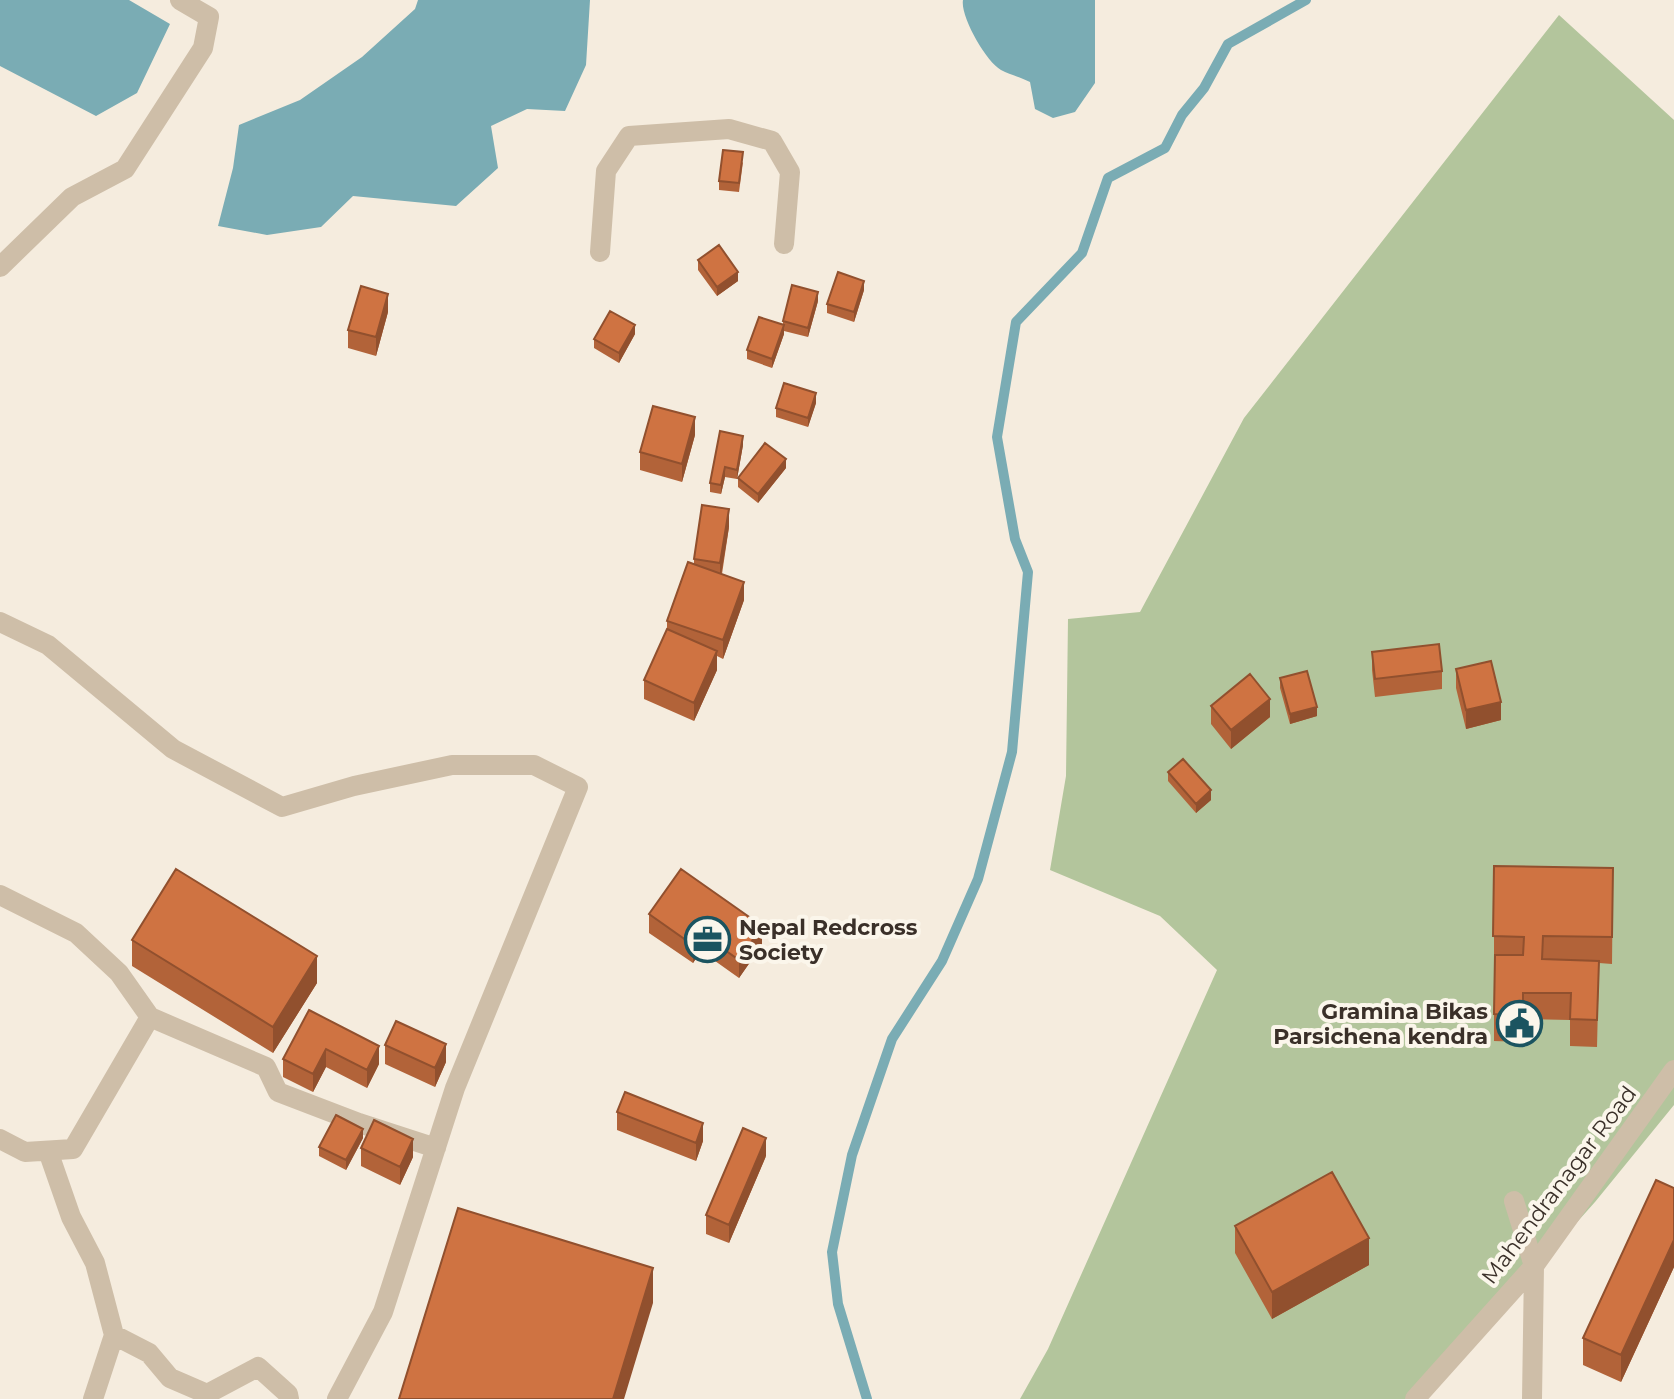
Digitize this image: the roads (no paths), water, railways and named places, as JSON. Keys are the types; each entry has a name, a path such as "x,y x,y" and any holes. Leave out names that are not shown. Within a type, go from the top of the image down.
{"street":[{"path":"0,267 72,197 125,169 203,48 212,9 180,0"},
{"path":"600,252 606,171 629,136 729,129 772,141 790,172 784,244"},
{"path":"0,622 48,645 173,749 282,807 354,786 452,765 534,765 578,787 455,1088 383,1312 337,1399"},
{"path":"0,895 76,933 119,973 150,1017 266,1067 278,1092 436,1148"},
{"path":"0,1139 25,1152 73,1149 150,1017"},
{"name":"Mahendranagar Road","path":"1415,1399 1534,1266 1674,1070"},
{"path":"48,1151 71,1217 95,1263 114,1335 93,1399"},
{"path":"1514,1201 1534,1266 1532,1399"},
{"path":"114,1335 149,1353 170,1378 207,1394 258,1367 288,1394 289,1399"}],"water":[{"path":"0,0 129,0 170,24 137,93 96,116 0,66"},
{"path":"418,0 590,0 586,65 565,111 527,109 491,126 498,168 456,206 353,196 321,227 267,235 218,226 233,168 239,125 300,100 362,57 415,9"},
{"path":"963,0 1095,0 1095,83 1075,112 1053,118 1035,109 1030,82 1001,70 982,49 966,17"}],"waterway":[{"path":"867,1399 838,1304 832,1252 852,1155 892,1039 942,961 978,879 1012,752 1028,572 1015,539 997,437 1016,322 1082,253 1108,178 1165,148 1182,115 1204,88 1228,44 1306,0"}],"place":[{"name":"Nepal Redcross Society","path":"708,940"},
{"name":"Gramina Bikas Parsichena kendra","path":"1519,1024"}]}
